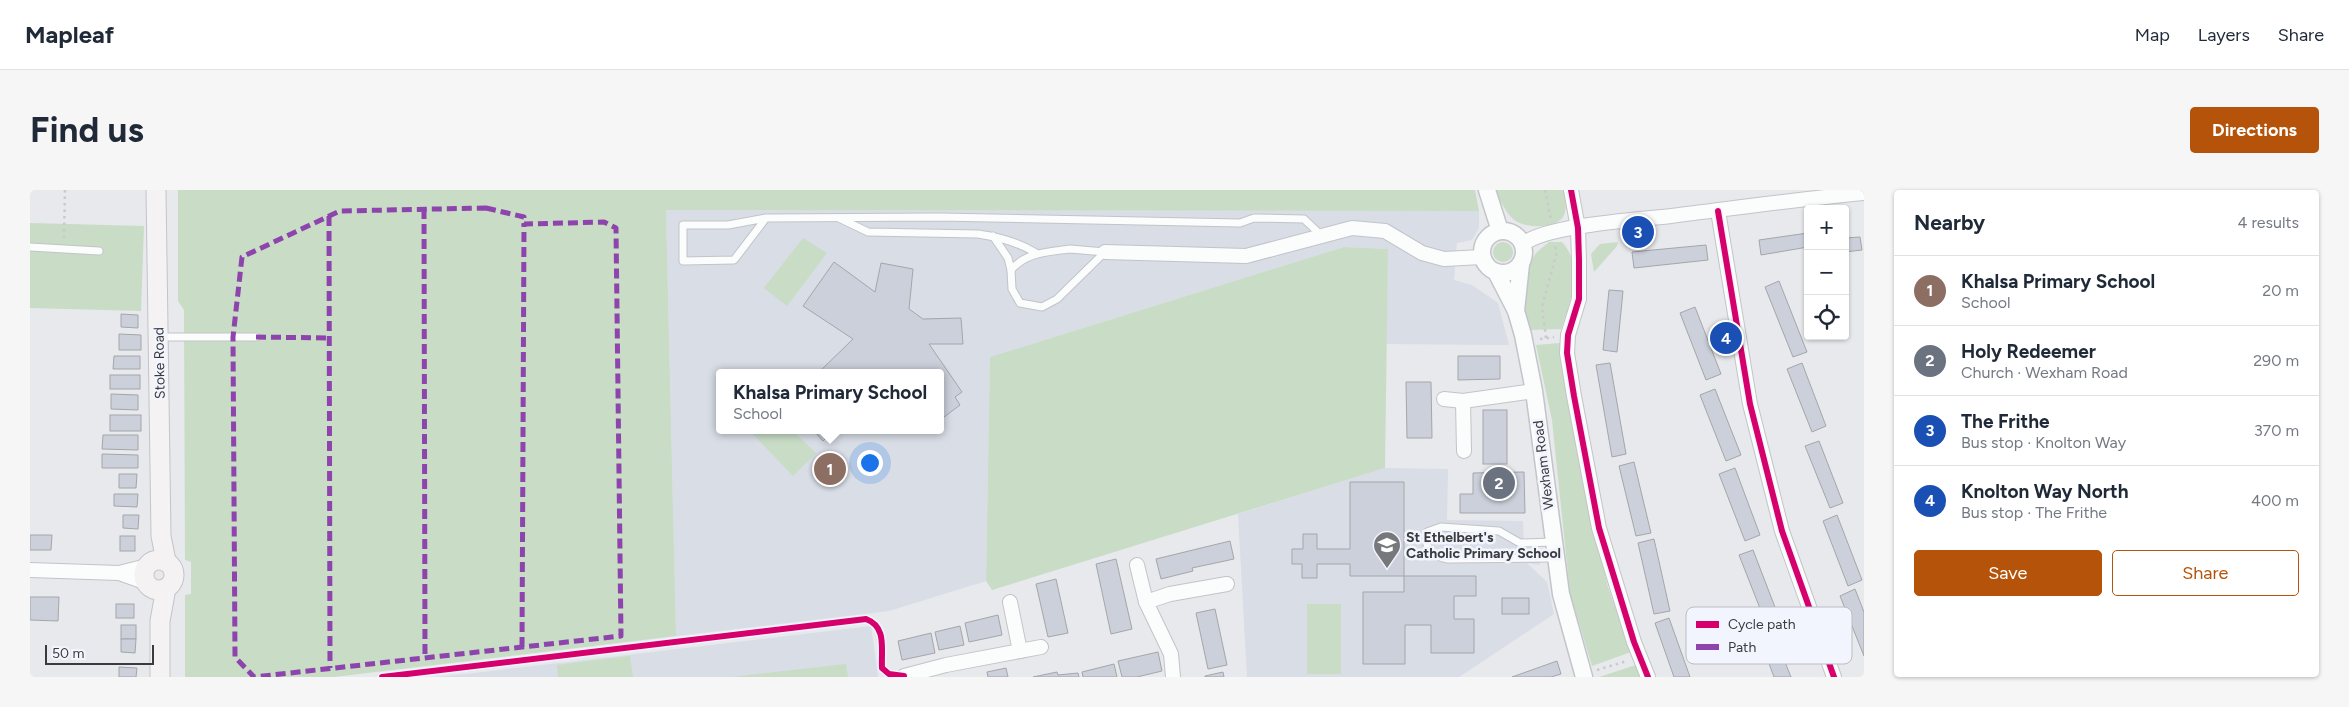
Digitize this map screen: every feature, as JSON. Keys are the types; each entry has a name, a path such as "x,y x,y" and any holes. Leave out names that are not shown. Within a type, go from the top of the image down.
{"main road":[{"name":"Stoke Road","path":"156,190 161,536 155,575 160,621 160,677"}],"street":[{"path":"1487,190 1500,231"},
{"path":"1570,190 1578,228 1579,299 1568,335 1567,353 1599,528 1648,677"},
{"path":"1523,244 1531,237 1578,228 1718,210 1789,195 1864,193"},
{"path":"1718,210 1750,404 1782,531 1809,607"},
{"path":"1105,252 1246,256 1352,228 1385,232 1422,253 1444,259 1482,257"},
{"path":"1500,231 1514,234 1523,244 1524,251 1521,264 1510,272 1496,272 1490,269 1482,257 1484,243 1488,237 1500,231"},
{"name":"Wexham Road","path":"1516,311 1521,264"},
{"name":"Wexham Road","path":"1496,272 1516,311 1534,391 1561,594 1584,676"},
{"path":"1444,399 1463,401 1534,391"},
{"path":"1463,401 1464,451"},
{"path":"1137,565 1146,602 1171,654 1174,677"},
{"path":"30,570 155,575"},
{"path":"1146,602 1170,594 1227,584"},
{"path":"1010,602 1020,651"},
{"path":"904,676 947,671 1041,647"},
{"path":"1829,664 1834,677"}],"lane":[{"path":"766,218 734,260 683,261 683,225 728,225 766,218 940,217 1240,223 1254,218 1304,218 1322,236"},
{"path":"838,218 868,232 978,234 993,236 1023,245 1036,253"},
{"path":"993,236 1008,258 1012,289 1020,303 1042,307 1057,299 1105,252"},
{"path":"30,247 99,251"},
{"path":"1011,270 1017,263 1036,253 1070,250 1105,252"},
{"path":"159,337 256,336"},
{"path":"1553,542 1520,544 1499,531 1441,527 1427,532 1426,540 1429,552 1435,557 1448,559 1555,558"}],"path":[{"path":"64,249 65,190"},
{"path":"1545,190 1552,221"},
{"path":"1546,338 1542,307 1556,255 1555,243"},
{"path":"1533,340 1568,335"},
{"path":"1584,676 1640,657"}],"shaded area":[{"path":"666,210 1479,211 1479,228 1472,240 1457,243 1454,280 1472,285 1498,303 1509,345 1386,344 1388,249 1344,247 990,357 986,581 889,611 676,636"},
{"name":"St Ethelbert's Catholic Primary School","path":"1385,468 1448,469 1447,520 1523,521 1524,544 1530,547 1537,543 1540,565 1527,563 1547,582 1554,614 1459,677 1247,677 1238,514"},
{"path":"871,626 878,677 435,677 475,673"}],"green space":[{"path":"178,190 1475,190 1479,211 666,210 676,636 334,677 185,677 185,595 191,594 191,562 185,560 184,310 178,301"},
{"path":"1494,190 1564,190 1565,214 1559,221 1547,226 1524,225 1510,216"},
{"path":"30,223 144,226 141,311 30,308"},
{"path":"803,238 827,253 787,306 764,288"},
{"path":"1499,242 1507,242 1513,248 1513,256 1507,262 1499,262 1493,256 1493,248"},
{"path":"1549,242 1562,242 1569,251 1574,273 1572,295 1561,329 1529,330 1525,302 1527,273 1534,256"},
{"path":"1618,242 1617,246 1594,272 1591,254 1600,244"},
{"path":"1344,247 1388,249 1385,468 992,590 986,581 990,357"},
{"path":"1560,343 1584,489 1608,587 1631,652 1592,666 1570,593 1552,420 1536,345"},
{"path":"753,434 796,434 816,453 793,476"},
{"path":"1307,604 1341,604 1341,674 1307,674"},
{"path":"630,656 633,677 558,677 557,665"},
{"path":"846,664 848,677 732,677"},
{"path":"1636,665 1641,677 1599,677"}],"building":[{"path":"1804,234 1804,248 1761,255 1759,240"},
{"path":"1860,237 1862,250 1849,252 1849,238"},
{"path":"1706,245 1708,260 1634,268 1632,252"},
{"path":"834,262 875,292 881,263 913,269 909,309 923,319 961,318 963,344 929,344 962,392 955,397 960,405 944,417 944,369 822,369 853,339 803,306"},
{"path":"1779,281 1807,352 1793,357 1765,287"},
{"path":"1609,290 1623,291 1617,352 1603,350"},
{"path":"1695,307 1721,374 1706,380 1680,313"},
{"path":"121,314 138,315 138,328 121,327"},
{"path":"119,334 141,335 141,350 119,350"},
{"path":"114,356 140,356 140,369 113,369"},
{"path":"1458,356 1500,356 1500,379 1458,380"},
{"path":"1610,363 1626,454 1612,457 1596,365"},
{"path":"1802,363 1826,426 1812,432 1787,369"},
{"path":"110,375 140,375 140,389 110,389"},
{"path":"1406,382 1431,382 1432,438 1407,438"},
{"path":"1715,389 1741,455 1726,461 1700,395"},
{"path":"111,394 138,395 138,410 111,409"},
{"path":"1483,410 1507,410 1507,464 1483,464"},
{"path":"110,415 141,415 141,431 110,431"},
{"path":"817,434 830,434 823,441"},
{"path":"103,435 138,435 138,450 102,449"},
{"path":"1819,441 1843,503 1830,508 1805,446"},
{"path":"102,454 138,455 138,468 102,468"},
{"path":"1634,462 1651,533 1636,536 1619,466"},
{"path":"1735,468 1760,535 1745,541 1719,474"},
{"path":"1524,472 1525,513 1460,513 1460,494 1473,494 1473,473"},
{"path":"119,474 137,474 136,488 119,488"},
{"path":"1350,482 1404,482 1404,576 1350,576 1350,564 1317,564 1317,578 1302,578 1302,564 1292,564 1292,549 1303,549 1303,534 1317,534 1317,549 1350,549"},
{"path":"114,494 138,494 137,507 114,506"},
{"path":"123,515 139,515 138,529 123,528"},
{"path":"1837,515 1862,580 1848,586 1823,521"},
{"path":"30,535 52,535 51,550 30,550"},
{"path":"120,536 135,536 135,551 120,551"},
{"path":"1654,539 1670,611 1654,614 1638,543"},
{"path":"1230,541 1234,559 1192,568 1193,571 1161,579 1156,559"},
{"path":"1753,550 1775,607 1759,607 1739,555"},
{"path":"1116,559 1132,629 1111,634 1096,564"},
{"path":"1404,576 1476,576 1476,596 1454,596 1454,619 1474,619 1474,653 1431,653 1431,625 1405,625 1405,664 1363,664 1363,592 1404,592"},
{"path":"1056,579 1068,633 1048,637 1036,584"},
{"path":"1855,589 1864,612 1864,656 1852,626 1852,607 1844,607 1840,596"},
{"path":"30,597 59,597 58,621 30,620"},
{"path":"1502,598 1529,598 1529,614 1502,614"},
{"path":"116,604 134,604 134,618 116,618"},
{"path":"1215,609 1227,665 1208,669 1196,613"},
{"path":"998,615 1002,635 969,642 965,623"},
{"path":"1669,618 1690,677 1674,677 1655,623"},
{"path":"121,625 136,625 136,639 121,639"},
{"path":"960,626 964,645 939,650 935,632"},
{"path":"931,633 935,653 902,660 898,641"},
{"path":"121,639 136,639 135,653 121,652"},
{"path":"1158,652 1162,671 1137,677 1122,677 1118,661"},
{"path":"1557,661 1561,674 1551,677 1512,677"},
{"path":"1114,664 1117,677 1083,677 1082,672"},
{"path":"1769,664 1786,664 1791,677 1774,677"},
{"path":"119,667 137,668 136,677 119,677"},
{"path":"1006,668 1008,677 988,677 987,672"},
{"path":"1057,672 1058,675 1078,673 1079,677 1033,677"},
{"path":"1223,672 1224,677 1205,677 1205,676"}],"marked path":[{"path":"486,208 524,217 524,224 604,222 616,228 621,636 254,677 235,657 233,337 242,257 340,211 486,208"},
{"path":"424,209 425,658"},
{"path":"329,216 330,668"},
{"path":"522,647 524,224"},
{"path":"256,337 329,338"}],"cycle path":[{"path":"1571,190 1578,228 1579,299 1568,335 1567,353 1599,528 1634,642 1648,677"},
{"path":"1718,211 1750,404 1782,531 1809,607"},
{"path":"382,677 866,619 877,627 882,639 882,668 889,674 904,676"},
{"path":"1829,664 1834,677"}],"place":[{"name":"The Frithe","path":"1638,232"},
{"name":"Knolton Way North","path":"1726,338"},
{"name":"Khalsa Primary School","path":"830,469"},
{"name":"Holy Redeemer","path":"1499,483"},
{"name":"St Ethelbert's Catholic Primary School","path":"1387,569"}]}
